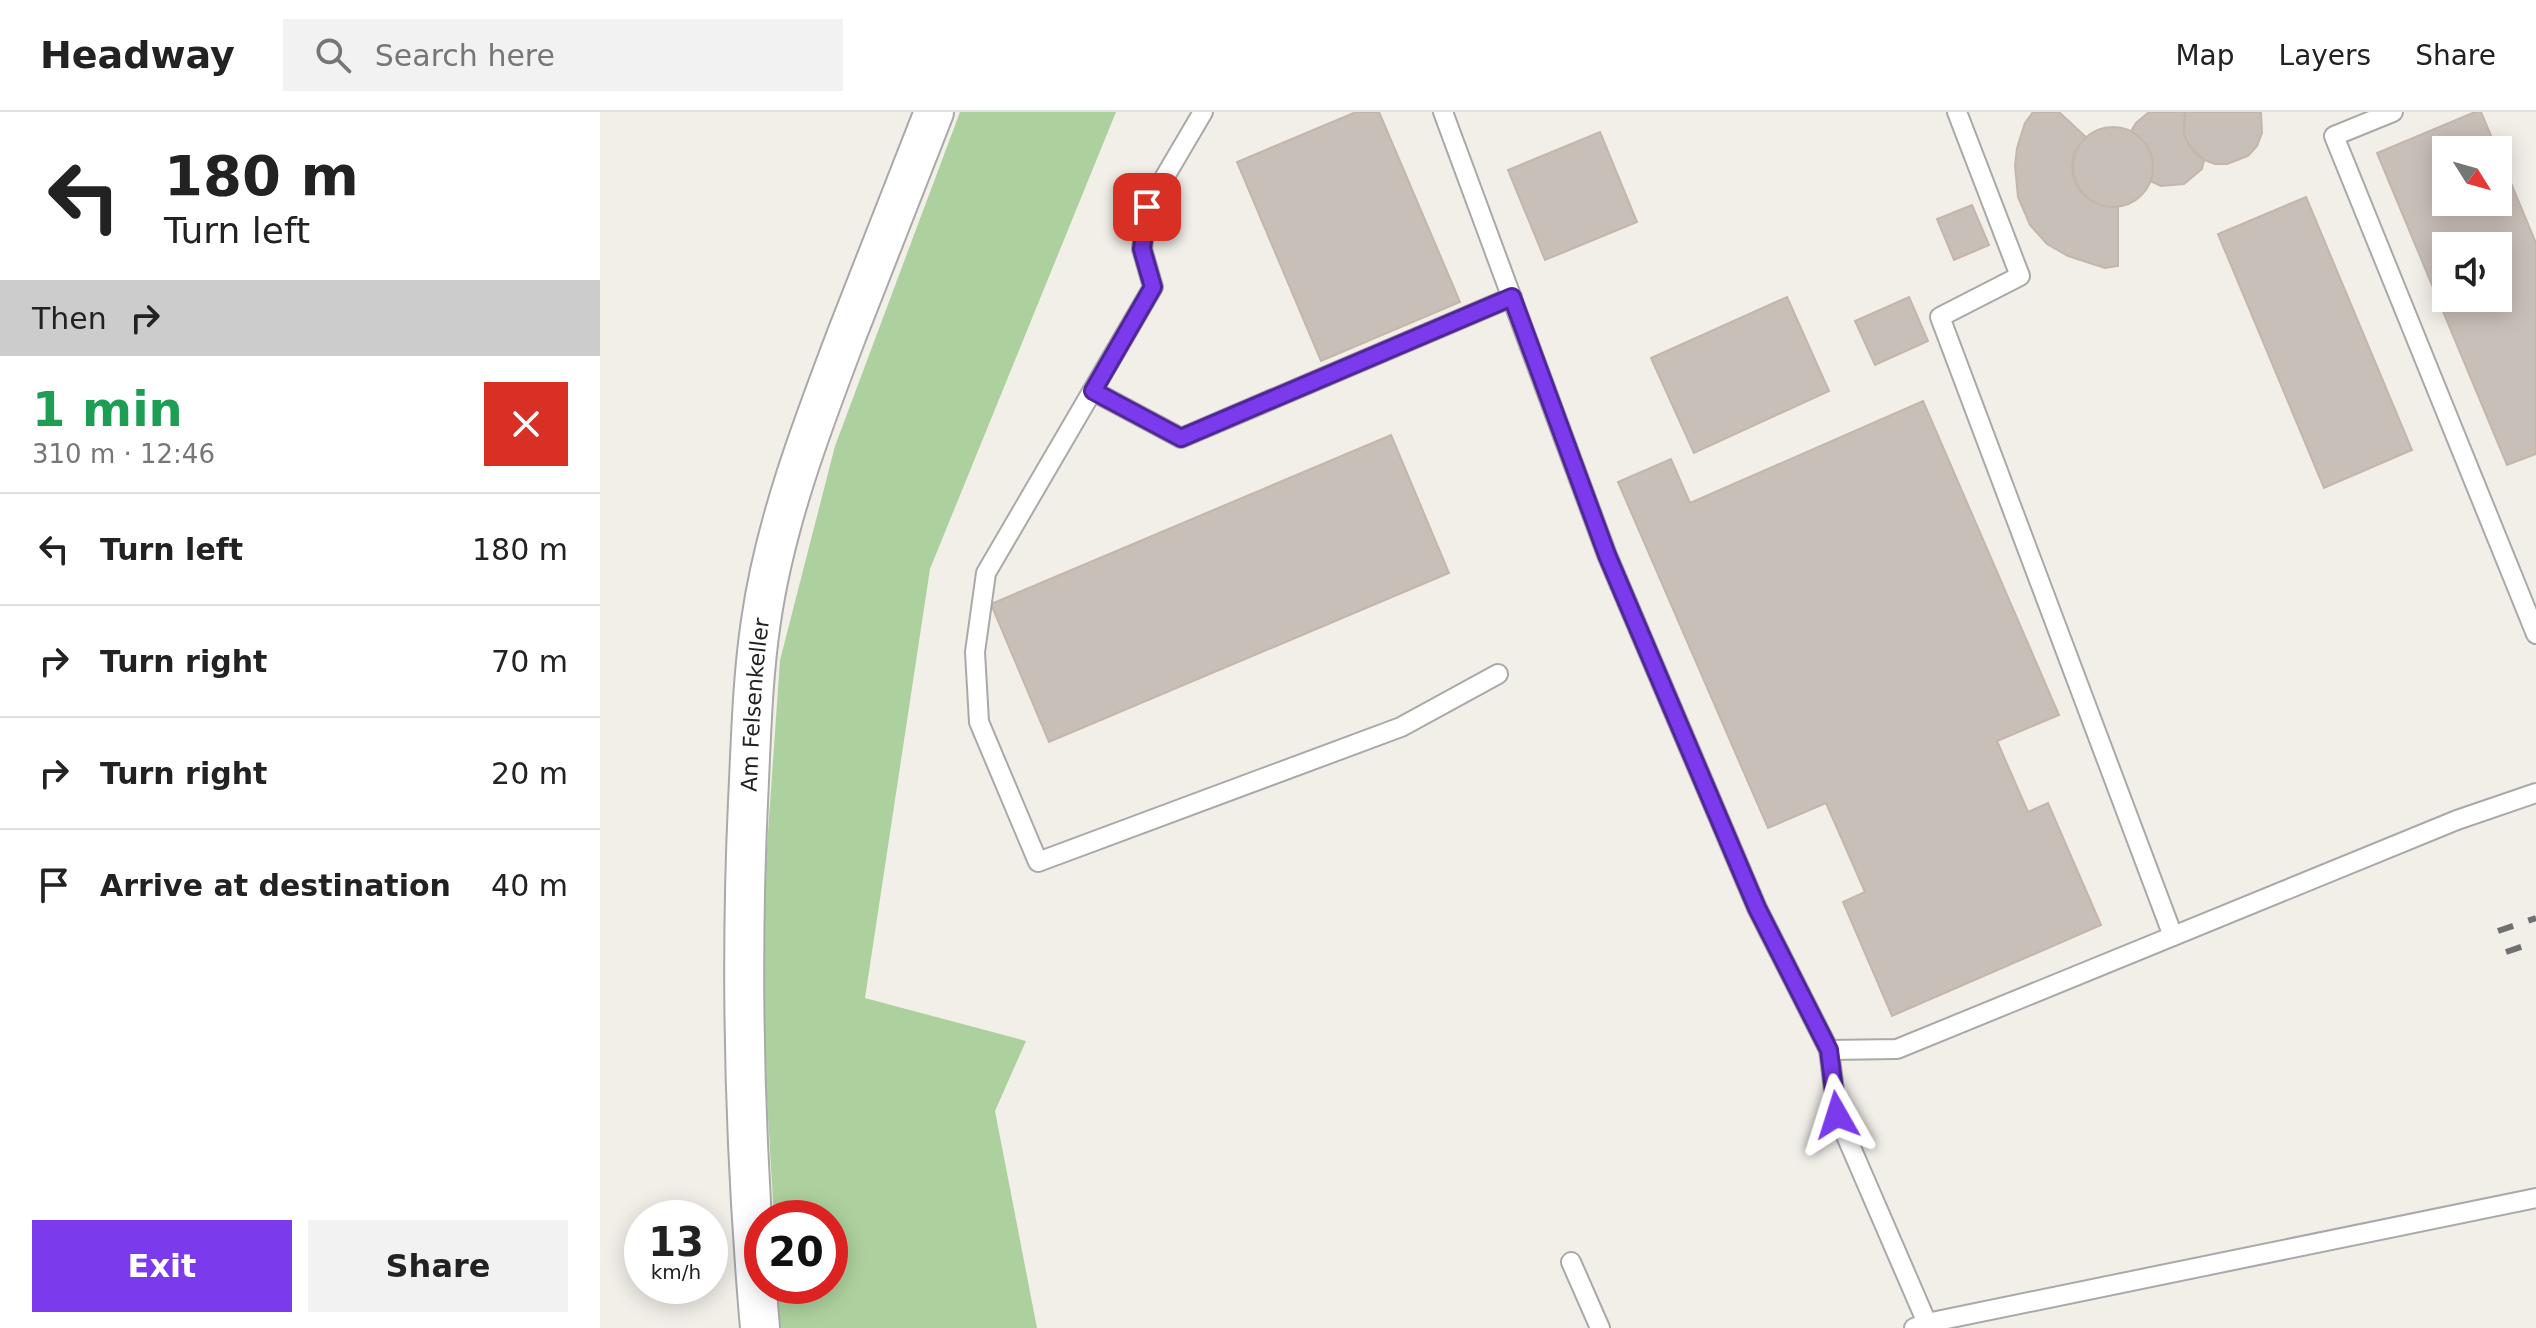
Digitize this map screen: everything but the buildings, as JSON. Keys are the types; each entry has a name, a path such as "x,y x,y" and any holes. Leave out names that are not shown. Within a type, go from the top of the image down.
{"street":[{"name":"Am Felsenkeller","path":"760,1328 747,1121 744,959 751,742 761,620 784,516 815,418 934,112"}],"lane":[{"path":"1203,112 1147,207 1142,249 1153,287 986,573 975,652 979,722 1038,862 1401,727 1498,674"},
{"path":"1443,112 1614,570 1757,908 1829,1050 1837,1115 1921,1325 2536,1198"},
{"path":"1957,112 2020,276 1940,317 2173,936"},
{"path":"2393,112 2334,136 2536,634"},
{"path":"1093,391 1181,438 1512,297"},
{"path":"1829,1050 1897,1049 2457,820 2536,793"},
{"path":"1571,1262 1600,1328"}],"green space":[{"path":"960,112 1116,112 930,569 865,998 1026,1041 995,1111 1037,1328 780,1328 779,1304 848,1304 848,1200 773,1200 759,962 780,660 835,446"}],"railway":[{"path":"2498,931 2536,918"},
{"path":"2506,952 2536,942"}],"route":[{"path":"1147,207 1142,249 1153,287 1093,391 1181,438 1512,297 1607,555 1757,908 1829,1050 1837,1115"}]}
